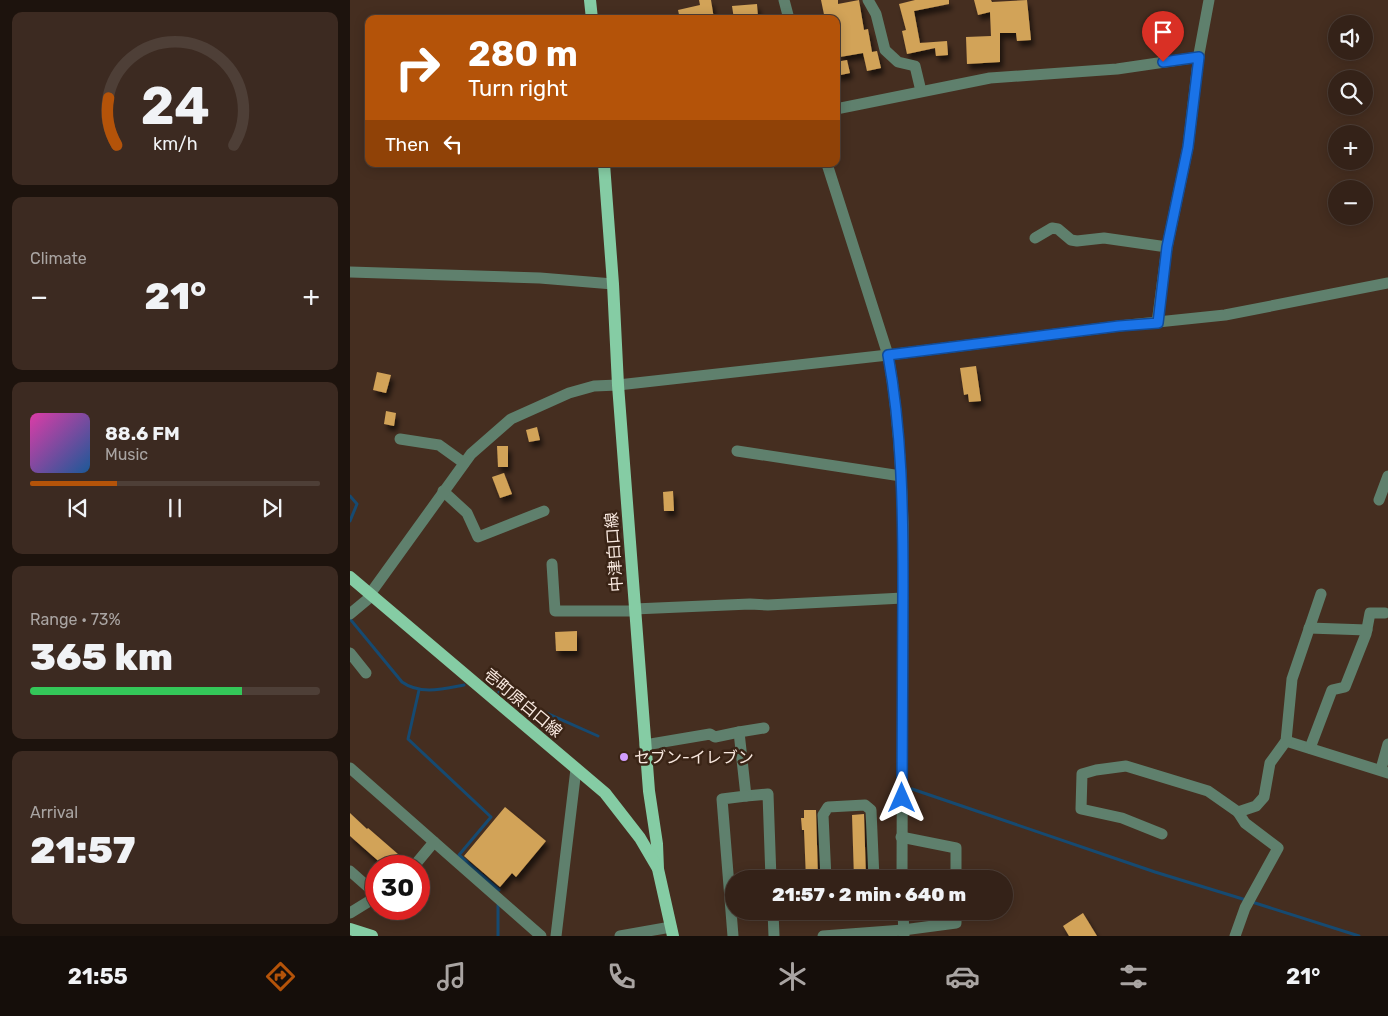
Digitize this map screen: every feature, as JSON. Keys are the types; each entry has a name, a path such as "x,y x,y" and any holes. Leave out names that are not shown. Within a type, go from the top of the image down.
{"main road":[{"path":"590,0 592,15"},
{"name":"中津白口線","path":"604,167 618,385 648,791 658,869 672,931"},
{"name":"壱町原白口線","path":"350,577 605,793 633,828 658,869"},
{"path":"633,828 653,822"},
{"path":"350,928 372,936"}],"street":[{"path":"784,0 788,15"},
{"path":"868,0 876,14 885,50 898,62 915,66 920,91"},
{"path":"1158,323 1167,247 1188,147 1199,57 1209,0"},
{"path":"840,108 990,78 1117,69 1199,57"},
{"path":"828,167 888,355 894,386 901,476 903,598 902,870"},
{"path":"1036,238 1052,228 1058,229 1071,240 1077,242 1104,238 1167,247"},
{"path":"350,272 540,278 613,284"},
{"path":"350,614 368,599 471,454 511,419 569,393 594,386 618,385 888,355 1119,326 1225,315 1388,283"},
{"path":"400,438 439,445 464,462"},
{"path":"737,451 901,476"},
{"path":"1379,500 1388,476"},
{"path":"444,491 467,513 478,537 544,511"},
{"path":"552,564 554,611 634,610 903,598"},
{"path":"1238,812 1256,806 1264,797 1270,762 1286,741 1292,679 1321,594"},
{"path":"1310,748 1332,690 1346,688 1367,630 1370,613 1386,612"},
{"path":"1310,628 1367,630"},
{"path":"350,653 366,673"},
{"path":"645,745 710,734 715,736 764,728"},
{"path":"739,732 746,796"},
{"path":"1286,741 1385,771 1388,744"},
{"path":"1162,834 1122,818 1080,808 1082,774 1126,766 1208,791 1238,812 1245,823 1278,848 1245,908 1235,936"},
{"path":"350,768 541,936"},
{"path":"556,936 576,769"},
{"path":"733,936 722,799 768,794 772,870"},
{"path":"826,870 823,815 828,807 865,805 871,810 874,870"},
{"path":"901,837 956,848 956,870"},
{"path":"423,855 434,842"},
{"path":"350,871 365,885"},
{"path":"350,913 365,903"},
{"path":"773,920 774,936"},
{"path":"903,920 904,933"},
{"path":"823,936 904,933 956,923 956,920"},
{"path":"620,936 672,931"}],"building":[{"path":"699,0 711,0 713,15 679,15 678,10 700,5"},
{"path":"821,0 838,0 838,4 859,0 864,30 868,29 872,52 877,51 881,68 867,71 863,53 840,57 840,15 824,15"},
{"path":"915,0 949,0 949,4 914,11 920,43 947,41 948,55 936,56 935,48 907,54 902,31 906,30 899,4"},
{"path":"974,0 991,0 992,2 1027,0 1031,40 1017,41 1016,33 1000,33 1000,62 967,64 966,37 991,36 990,12 978,15"},
{"path":"757,4 758,15 733,15 732,6"},
{"path":"847,60 850,73 840,75 840,61"},
{"path":"976,366 981,401 969,402 968,394 964,395 960,368"},
{"path":"377,372 391,375 386,393 373,390"},
{"path":"386,411 396,413 394,426 384,424"},
{"path":"537,427 540,440 529,442 526,430"},
{"path":"497,446 508,446 508,467 498,467"},
{"path":"504,473 512,494 500,498 492,477"},
{"path":"673,491 674,511 664,511 663,492"},
{"path":"577,631 577,651 556,651 555,632"},
{"path":"505,807 546,841 516,877 512,873 500,887 464,856"},
{"path":"804,810 816,810 818,870 806,870 804,830 802,830 801,818 804,818"},
{"path":"350,813 399,855 372,855 350,836"},
{"path":"864,814 866,870 854,870 852,815"},
{"path":"1083,913 1097,936 1069,936 1063,926"}],"waterway":[{"path":"350,496 357,504 350,521"},
{"path":"350,619 402,682 416,689 424,690 464,685"},
{"path":"419,690 408,739 491,817 459,855 499,890"},
{"path":"499,692 598,736"},
{"path":"912,789 1155,872 1246,900"},
{"path":"1252,902 1359,936"},
{"path":"498,905 498,936"}],"place":[{"name":"セブン-イレブン","path":"624,757"}],"route":[{"path":"902,798 903,523 894,386 888,355 1119,326 1158,323 1167,247 1188,147 1199,57 1163,62"}]}
